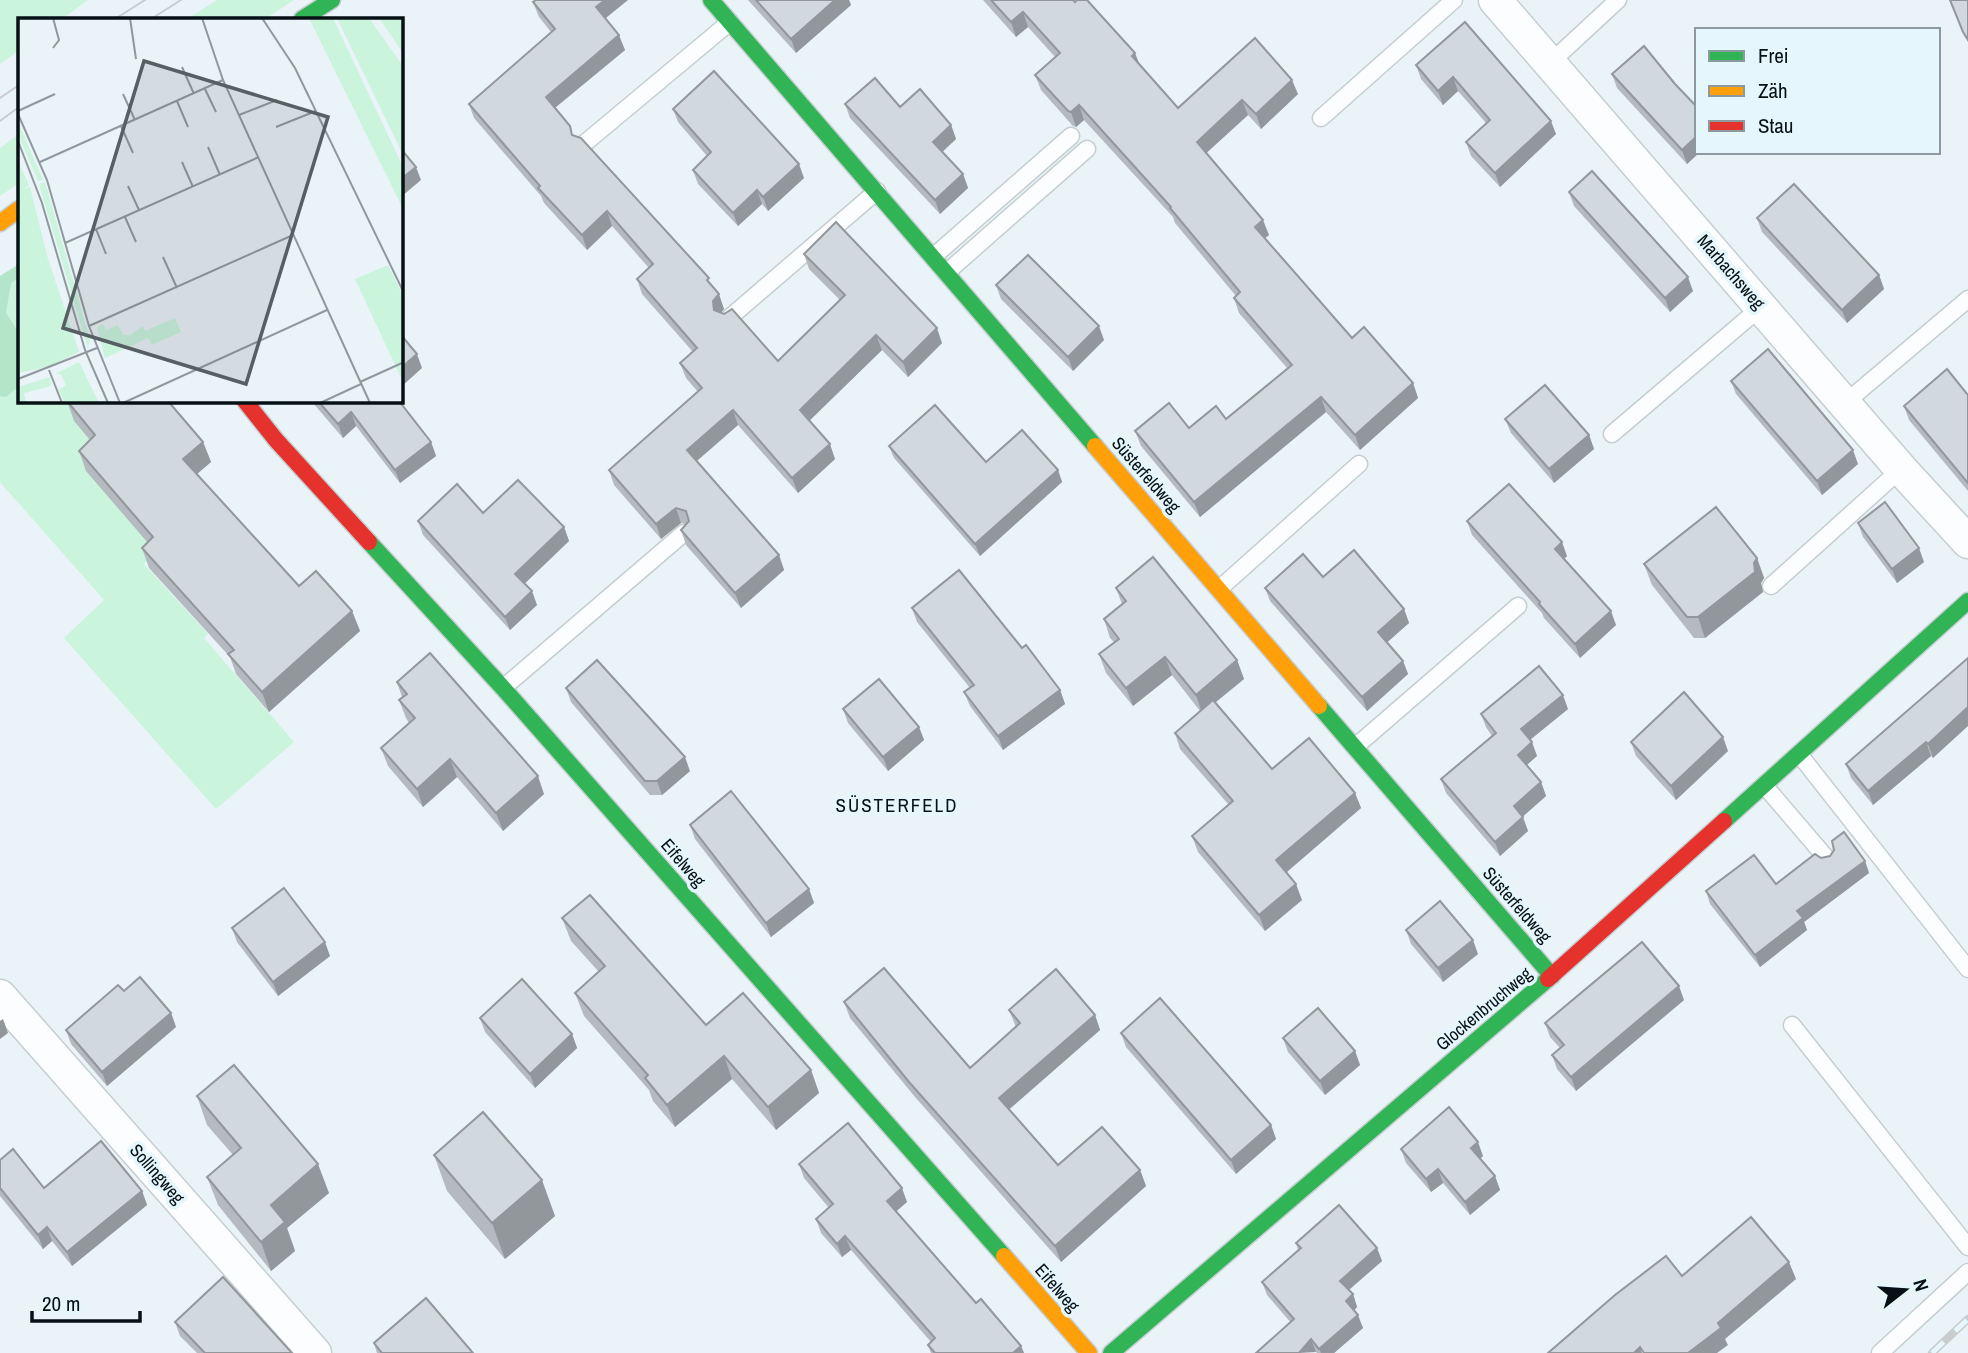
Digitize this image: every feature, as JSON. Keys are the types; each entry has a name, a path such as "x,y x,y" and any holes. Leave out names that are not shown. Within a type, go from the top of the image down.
{"street":[{"path":"304,18 332,0"},
{"name":"Süsterfeldweg","path":"712,0 1552,976"},
{"name":"Marbachsweg","path":"1495,0 1968,542"},
{"path":"0,223 18,210"},
{"name":"Eifelweg","path":"246,402 276,440 503,688 1089,1353"},
{"name":"Glockenbruchweg","path":"1111,1353 1552,976 1968,601"},
{"name":"Sollingweg","path":"0,996 315,1353"}],"lane":[{"path":"1321,118 1454,0"},
{"path":"1550,63 1618,0"},
{"path":"585,143 730,22"},
{"path":"933,257 1071,136"},
{"path":"946,273 1087,149"},
{"path":"728,319 877,191"},
{"path":"1845,403 1968,299"},
{"path":"1612,434 1761,307"},
{"path":"1219,589 1359,464"},
{"path":"1771,586 1901,468"},
{"path":"503,688 684,533"},
{"path":"1355,747 1518,606"},
{"path":"1799,754 1968,969"},
{"path":"1764,785 1828,860"},
{"path":"1792,1025 1968,1247"},
{"path":"1880,1353 1968,1272"}],"green space":[{"path":"0,0 88,0 63,18 18,18 18,51 0,64"},
{"path":"217,0 294,0 267,18 189,18"},
{"path":"18,135 18,184 0,196 0,148"},
{"path":"18,265 18,402 100,402 172,537 144,564 208,634 204,638 294,742 216,809 64,638 104,600 0,482 0,277"},
{"path":"18,265 18,278 11,283 6,313 18,331 18,387 6,397 0,396 0,276"}],"building":[{"path":"605,0 596,7 619,35 546,97 570,126 572,135 581,138 709,278 707,280 719,294 713,301 714,310 724,314 732,309 778,361 845,295 804,254 836,222 937,328 903,362 876,335 800,410 830,444 792,478 733,410 687,450 779,555 735,593 681,530 689,521 686,511 676,508 656,524 609,470 702,388 680,363 697,348 637,279 653,264 607,211 582,235 538,188 540,186 469,104 555,29 533,2"},
{"path":"756,0 835,0 791,39"},
{"path":"991,0 1087,0 1135,53 1132,56 1178,108 1255,38 1292,80 1256,114 1242,100 1197,142 1263,220 1255,227 1352,338 1364,327 1413,383 1355,435 1321,397 1194,502 1135,431 1169,403 1189,428 1216,406 1226,419 1292,365 1234,298 1240,292 1171,207 1079,105 1071,112 1068,111 1035,75 1060,53 1023,12 1011,22"},
{"path":"1950,0 1968,0 1968,40 1963,32"},
{"path":"1465,22 1551,121 1495,173 1466,142 1490,120 1453,77 1438,91 1416,65"},
{"path":"1644,46 1695,105 1695,138 1682,150 1612,74"},
{"path":"714,71 799,164 763,197 757,190 733,213 693,170 711,152 673,109"},
{"path":"875,78 900,107 920,89 951,125 933,142 963,174 935,200 845,104"},
{"path":"402,150 416,167 402,178"},
{"path":"1592,171 1688,277 1665,298 1569,192"},
{"path":"1794,184 1879,275 1842,310 1757,218"},
{"path":"1028,255 1099,326 1068,357 996,285"},
{"path":"402,336 417,354 402,367"},
{"path":"1768,349 1853,450 1817,481 1731,381"},
{"path":"1947,369 1968,395 1968,483 1904,406"},
{"path":"1545,385 1589,435 1549,469 1505,419"},
{"path":"68,402 169,402 203,442 183,459 299,586 316,571 352,611 262,692 228,654 234,650 142,548 153,537 79,451 95,435"},
{"path":"319,402 400,402 431,442 395,470 351,412 338,424"},
{"path":"935,405 986,462 1022,430 1058,470 975,544 889,446"},
{"path":"518,480 564,527 515,574 532,591 505,617 418,521 457,484 483,513"},
{"path":"1509,484 1562,542 1555,549 1611,611 1575,644 1467,521"},
{"path":"1885,502 1919,548 1892,569 1858,523"},
{"path":"1716,507 1757,558 1754,563 1755,572 1698,617 1687,617 1644,564"},
{"path":"1354,550 1404,609 1378,632 1403,661 1362,697 1265,588 1303,554 1323,577"},
{"path":"1153,557 1237,660 1196,695 1165,657 1126,688 1099,654 1119,639 1104,619 1126,601 1116,588"},
{"path":"959,570 1022,648 1026,645 1060,690 998,736 964,692 974,685 912,608"},
{"path":"430,653 538,776 496,813 450,759 417,789 381,748 415,718 399,700 407,694 397,682"},
{"path":"1968,658 1968,707 1928,744 1926,742 1868,791 1846,764"},
{"path":"597,660 685,757 657,781 645,781 566,688"},
{"path":"1539,666 1563,695 1521,729 1532,742 1518,755 1541,782 1514,806 1523,817 1495,842 1441,779 1496,733 1481,714"},
{"path":"879,679 919,727 883,757 843,709"},
{"path":"1684,692 1723,737 1671,786 1631,742"},
{"path":"1213,700 1272,769 1309,738 1355,793 1276,860 1296,884 1259,915 1192,836 1233,801 1175,733"},
{"path":"731,791 809,889 766,923 690,825"},
{"path":"1844,832 1865,861 1797,911 1803,918 1755,955 1706,891 1754,855 1776,884 1815,854 1821,858 1830,856 1834,850 1832,841"},
{"path":"284,888 325,942 273,982 232,928"},
{"path":"590,895 706,1025 743,993 811,1070 768,1107 724,1056 667,1105 645,1078 648,1075 575,993 605,966 562,918"},
{"path":"1440,901 1473,940 1438,968 1406,930"},
{"path":"1642,942 1679,986 1571,1077 1552,1055 1564,1045 1545,1023"},
{"path":"884,968 970,1068 1020,1023 1009,1010 1056,969 1095,1015 999,1098 1058,1165 1102,1127 1140,1170 1055,1246 909,1082 844,1002"},
{"path":"140,977 171,1013 102,1072 66,1030 118,985 124,991"},
{"path":"522,979 572,1034 530,1074 480,1018"},
{"path":"1160,998 1271,1125 1231,1160 1121,1033"},
{"path":"1318,1008 1355,1051 1320,1081 1283,1038"},
{"path":"234,1065 318,1164 271,1205 285,1222 261,1242 207,1177 241,1148 197,1096"},
{"path":"1449,1107 1478,1142 1471,1148 1495,1176 1465,1202 1438,1169 1426,1179 1401,1149"},
{"path":"483,1112 542,1180 492,1223 434,1155"},
{"path":"848,1123 902,1188 887,1201 976,1303 981,1299 1021,1346 1013,1353 935,1353 928,1345 935,1338 845,1236 837,1244 816,1219 833,1204 799,1164"},
{"path":"101,1141 142,1191 67,1252 47,1227 38,1235 0,1188 0,1160 13,1149 44,1188"},
{"path":"1339,1205 1377,1248 1340,1281 1353,1294 1346,1301 1358,1315 1319,1349 1311,1339 1299,1353 1256,1353 1294,1319 1262,1282 1301,1248 1296,1243"},
{"path":"1751,1217 1789,1262 1718,1323 1721,1328 1688,1353 1644,1353 1640,1347 1634,1353 1548,1353 1615,1295 1666,1256 1682,1276"},
{"path":"223,1277 292,1353 205,1353 175,1322"},
{"path":"426,1298 473,1353 382,1353 374,1343"}],"tram line":[{"path":"117,18 145,0"},
{"path":"153,18 181,0"},
{"path":"0,98 18,86"},
{"path":"0,121 18,108"}],"railway":[{"path":"1932,1353 1968,1319"}],"traffic: fast":[{"path":"304,18 332,0"},
{"path":"711,0 1095,446"},
{"path":"369,542 503,688 1004,1256"},
{"path":"1724,821 1968,601"},
{"path":"1319,706 1552,976"},
{"path":"1111,1353 1548,979"}],"traffic: slow":[{"path":"0,223 18,210"},
{"path":"1095,446 1319,706"},
{"path":"1004,1256 1089,1353"}],"traffic: jam":[{"path":"246,402 276,440 369,542"},
{"path":"1548,979 1724,821"}],"district":[{"name":"SÜSTERFELD","path":"897,805"}]}
